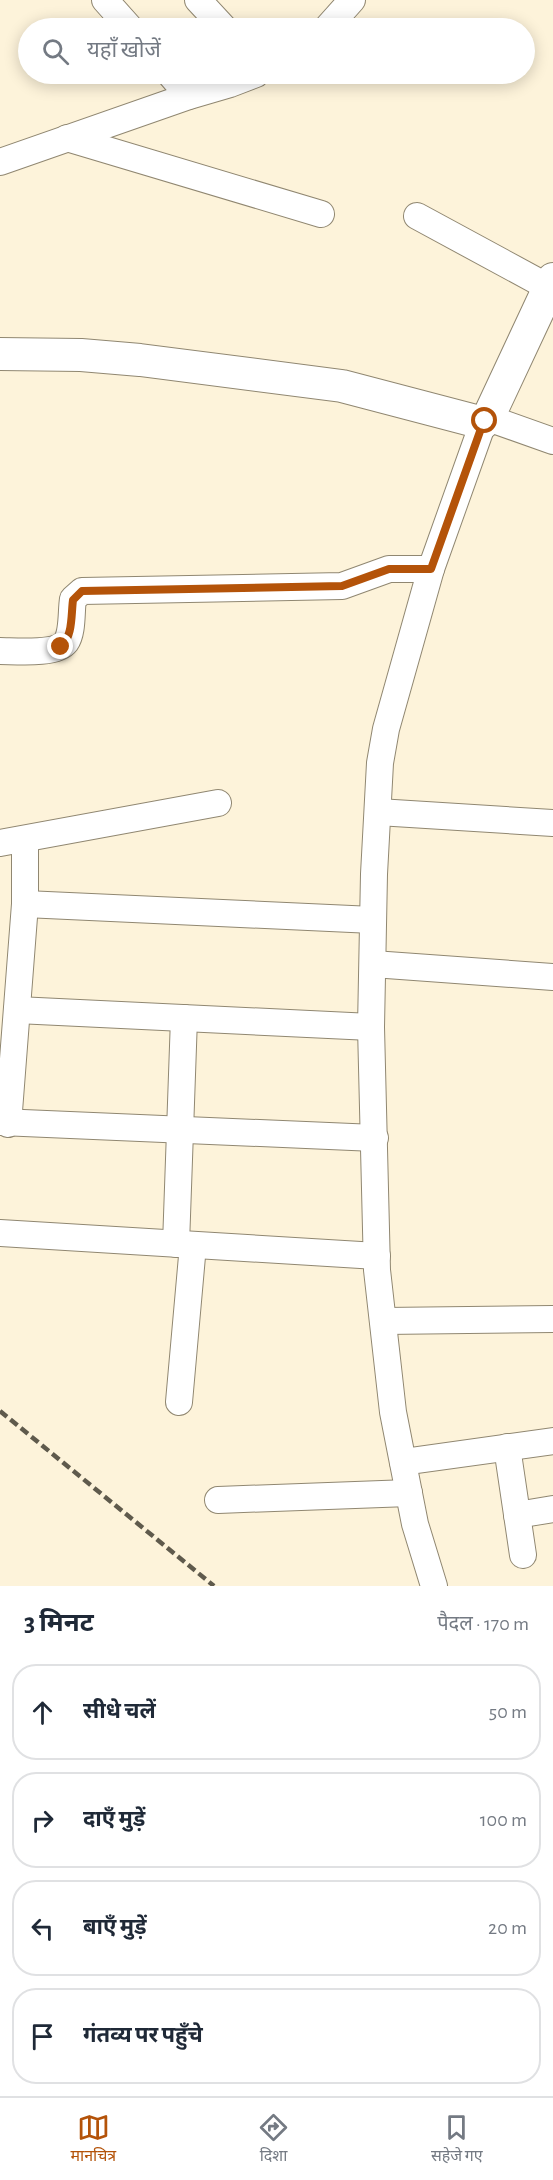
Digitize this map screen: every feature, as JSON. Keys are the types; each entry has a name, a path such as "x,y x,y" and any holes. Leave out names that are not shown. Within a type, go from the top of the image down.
{"street":[{"path":"105,0 121,18"},
{"path":"198,0 215,18"},
{"path":"335,18 349,1"},
{"path":"179,84 189,96"},
{"path":"2,157 230,84"},
{"path":"67,138 321,214"},
{"path":"417,216 550,283 485,421 431,569 386,729 380,764 371,1027 377,1270 393,1412 415,1524 434,1586"},
{"path":"0,354 116,358 321,383 485,421 553,441"},
{"path":"0,651 53,650 61,647 69,635 73,600 82,591 342,586 389,569 431,569"},
{"path":"0,843 218,803"},
{"path":"378,812 553,823"},
{"path":"25,839 26,904 4,1123 375,1138"},
{"path":"26,904 373,920"},
{"path":"373,964 553,977"},
{"path":"17,1010 371,1027"},
{"path":"179,1402 184,1245 179,1131 184,1018"},
{"path":"0,1233 377,1256"},
{"path":"384,1321 553,1319"},
{"path":"403,1462 553,1441"},
{"path":"507,1447 523,1555"},
{"path":"218,1500 409,1493"},
{"path":"517,1515 553,1509"}],"railway":[{"path":"0,1411 214,1586"}],"route":[{"path":"61,647 69,635 73,600 82,591 342,586 389,569 431,569 485,421"}]}
